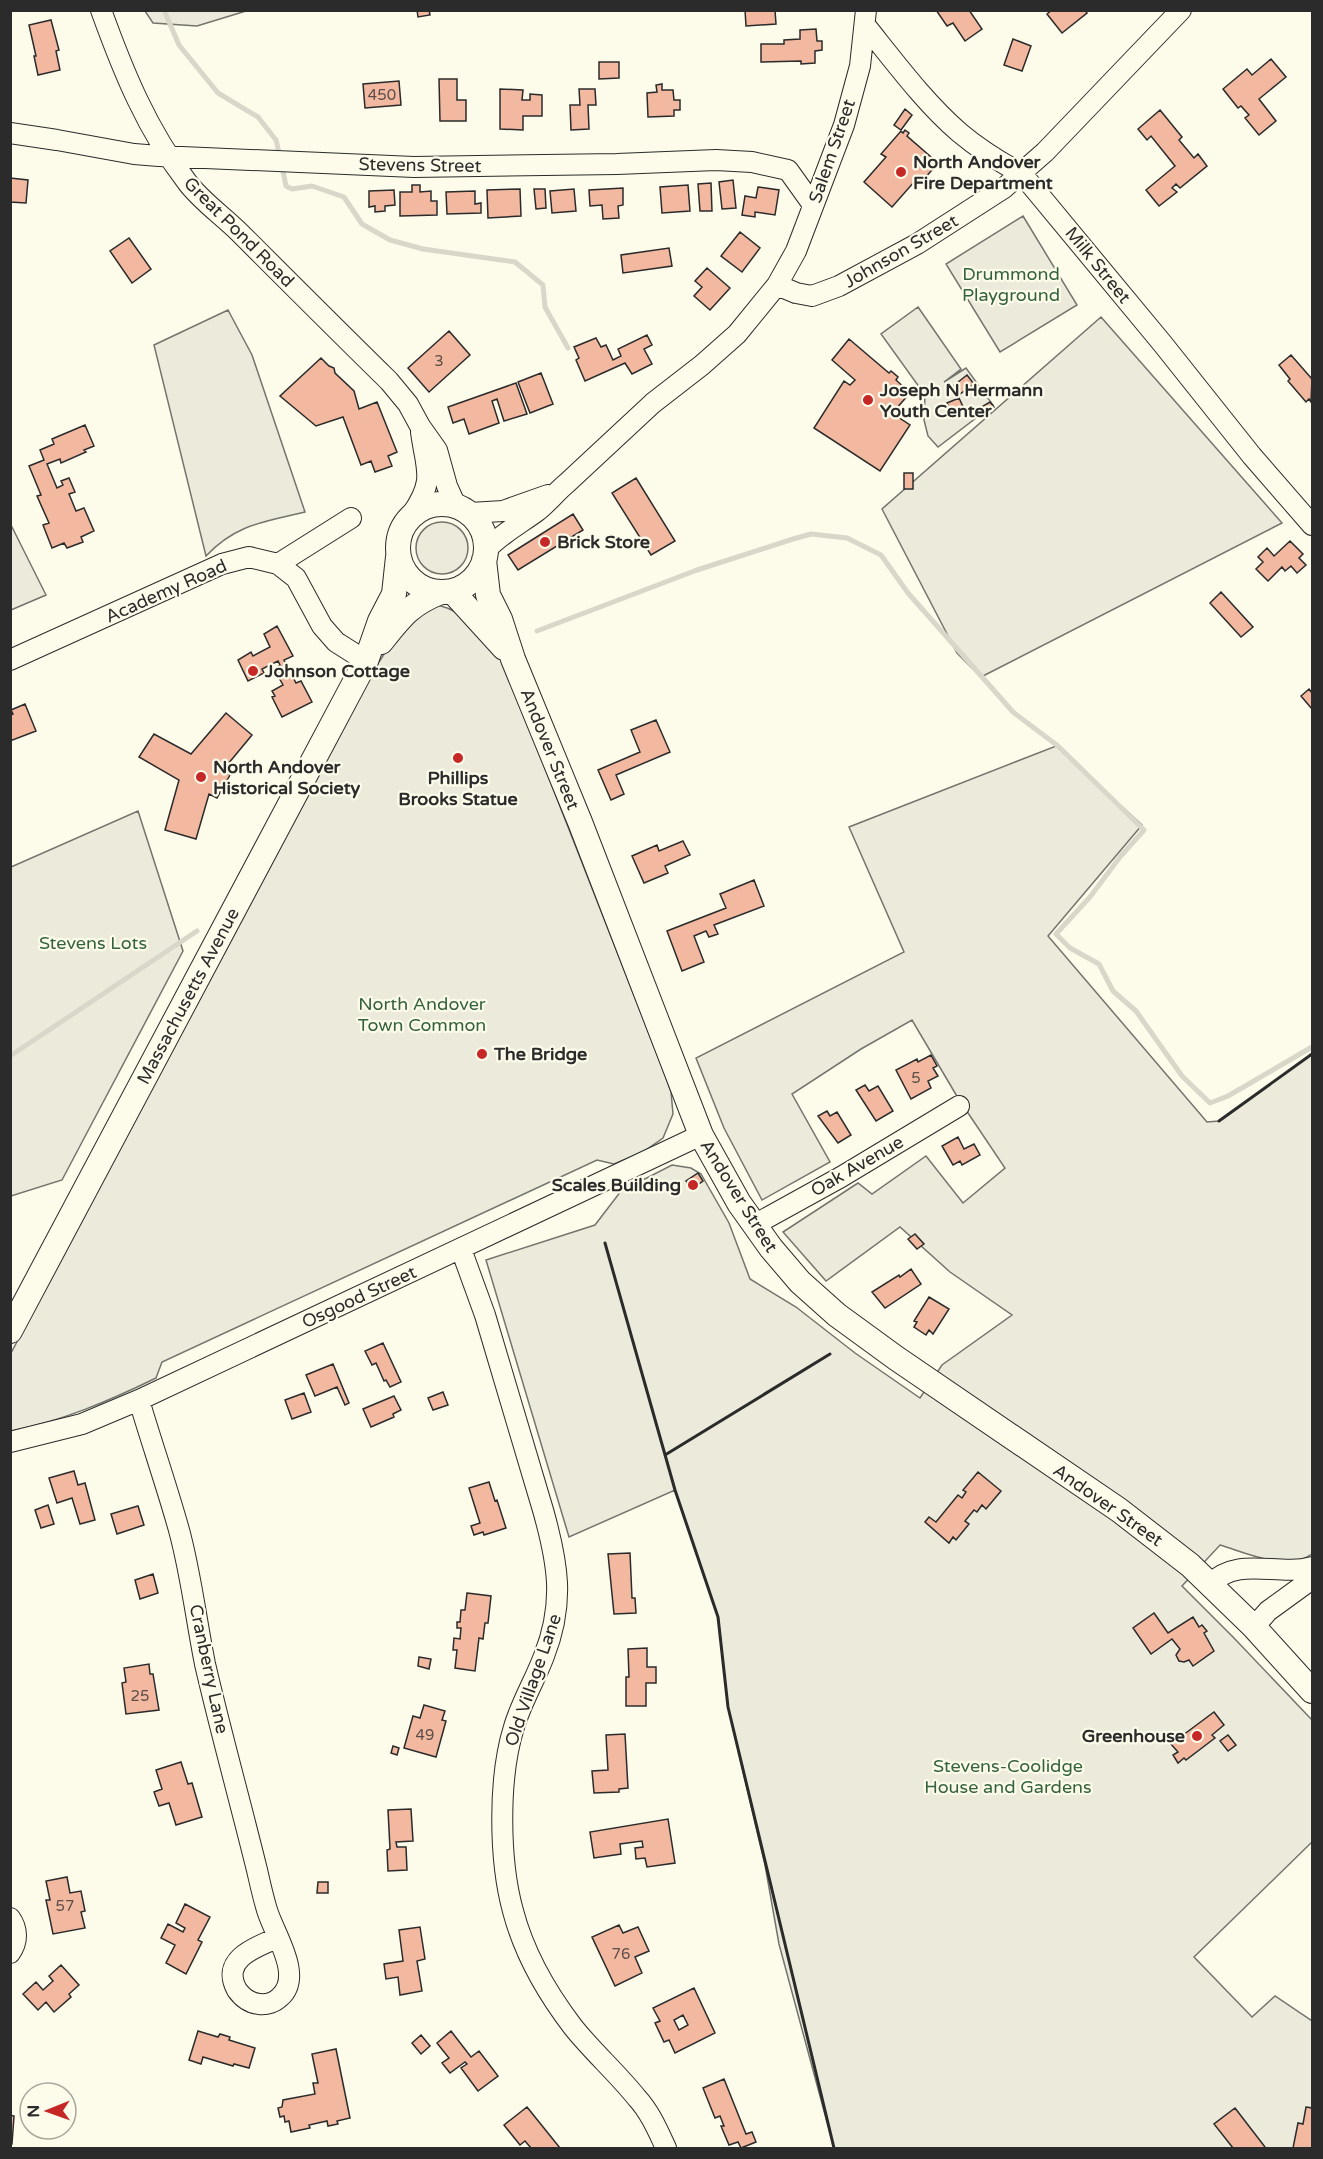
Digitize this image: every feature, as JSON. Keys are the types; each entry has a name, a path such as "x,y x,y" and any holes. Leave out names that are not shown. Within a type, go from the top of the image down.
{"main road":[{"path":"445,503 463,509 482,530 485,555 472,580 446,592 429,590 418,585 409,578 398,557 398,538 401,529 412,514 433,504 445,503"},
{"name":"Andover Street","path":"485,555 488,595 500,619 513,659 592,854 701,1135 754,1225 800,1282 837,1315 896,1358 1119,1510 1181,1558 1254,1627 1312,1691"},
{"name":"Massachusetts Avenue","path":"10,1331 366,661 380,621 394,594 398,557"},
{"name":"Andover Street","path":"446,592 477,616 513,659"},
{"name":"Massachusetts Avenue","path":"366,661 404,615 421,600 446,592"}],"street":[{"name":"Great Pond Road","path":"100,10 126,76 161,146 188,184 389,381 408,404 437,450 447,486 463,509"},
{"name":"Johnson Street","path":"777,285 812,296 839,286 917,244 1004,188 1022,174 1181,10"},
{"name":"Milk Street","path":"866,18 908,78 959,132 993,158 1022,174 1178,362 1252,456 1312,525"},
{"name":"Salem Street","path":"777,285 796,251 844,125 860,66 866,18"},
{"name":"Stevens Street","path":"10,133 134,154 169,157 414,167 716,160 752,162 788,170 813,206"},
{"path":"485,555 498,537 537,511 646,408 737,334 777,285"},
{"name":"Great Pond Road","path":"412,514 427,487 427,466 420,426"},
{"path":"463,509 502,511 554,493"},
{"path":"351,518 278,564 297,578 322,626 336,642 366,661"},
{"name":"Academy Road","path":"10,660 222,564 249,557 278,564"},
{"name":"Oak Avenue","path":"754,1225 841,1177 959,1106"},
{"name":"Osgood Street","path":"10,1442 82,1424 139,1400 701,1135"},
{"name":"Old Village Lane","path":"460,1249 485,1315 543,1510 552,1541 558,1586 558,1606 551,1638 514,1726 507,1761 504,1824 508,1890 520,1935 534,1967 574,2027 638,2099 654,2123 666,2148"},
{"name":"Cranberry Lane","path":"139,1400 179,1532 208,1673 267,1909 277,1938"},
{"path":"1210,1584 1227,1571 1254,1567 1287,1570 1312,1567"},
{"path":"1254,1627 1268,1611 1312,1579"},
{"path":"10,1918 16,1933 16,1942 10,1953"}],"green space":[{"path":"145,11 246,11 197,26 153,23"},
{"name":"Drummond Playground","path":"1023,216 1077,305 1000,352 946,264"},
{"path":"918,307 961,369 944,382 966,368 993,405 938,447 928,436 924,420 925,395 881,334"},
{"path":"228,310 252,355 305,512 251,526 228,537 206,556 154,345"},
{"path":"1101,317 1282,523 981,677 957,653 882,509"},
{"path":"442,522 452,524 460,530 466,538 468,548 466,558 460,566 452,572 442,574 432,572 424,566 418,558 416,548 418,538 424,530 432,524"},
{"path":"10,523 46,595 11,610 10,610"},
{"name":"North Andover Town Common","path":"438,605 460,614 478,629 505,666 671,1092 673,1114 663,1138 643,1152 614,1164 597,1160 162,1362 156,1378 121,1395 67,1416 11,1431 10,1355 377,665 401,628"},
{"name":"Stevens-Coolidge House and Gardens","path":"1056,746 1142,825 1048,936 1207,1122 1219,1121 1312,1054 1312,1554 1302,1559 1279,1561 1220,1545 1182,1586 1312,1720 1312,1842 1194,1957 1252,2017 1275,1996 1312,2021 1312,2148 834,2148 779,1944 765,1865 728,1707 718,1617 675,1490 569,1537 486,1260 595,1225 621,1191 672,1165 691,1168 701,1174 729,1223 750,1279 796,1307 855,1353 920,1398 942,1365 1012,1315 950,1272 900,1227 826,1281 783,1232 858,1183 872,1194 926,1156 963,1203 1005,1168 958,1098 912,1020 861,1049 792,1094 830,1162 762,1200 724,1128 696,1058 904,952 849,827"},
{"name":"Stevens Lots","path":"138,811 183,951 62,1180 11,1196 11,867"}],"building":[{"path":"417,10 429,10 430,15 418,17"},
{"path":"745,10 775,10 776,24 746,26"},
{"path":"936,10 969,10 982,29 965,41 953,23 947,26"},
{"path":"1052,10 1085,10 1087,13 1062,33 1047,14"},
{"path":"51,20 59,50 56,51 60,70 38,75 29,25"},
{"path":"816,29 817,41 822,41 822,50 815,51 815,63 761,62 761,44 784,44 784,40 800,39 800,30"},
{"path":"1013,39 1031,46 1022,71 1004,65"},
{"path":"1271,59 1286,77 1259,99 1276,121 1259,135 1245,118 1249,115 1241,106 1238,108 1223,89 1247,69 1252,75"},
{"path":"599,62 619,62 619,78 599,79"},
{"path":"439,79 457,79 457,100 466,100 466,121 440,121"},
{"path":"399,81 401,105 365,108 363,84"},
{"path":"662,84 662,90 673,90 674,100 680,100 680,110 674,110 674,116 648,117 647,93 657,92 656,85"},
{"path":"500,89 523,90 522,100 530,100 530,94 542,95 542,116 523,116 523,130 500,129"},
{"path":"579,89 595,89 596,105 588,105 589,129 571,130 570,105 580,105"},
{"path":"905,109 912,115 901,130 894,125"},
{"path":"1160,110 1182,137 1179,140 1194,158 1198,154 1207,166 1180,188 1176,184 1172,188 1177,192 1159,206 1146,190 1175,166 1151,136 1147,140 1138,129"},
{"name":"North Andover Fire Department","path":"905,130 909,133 907,136 938,163 918,186 914,182 892,207 864,182 886,157 881,154 901,131 903,133"},
{"path":"10,178 28,180 26,203 10,202"},
{"path":"733,180 736,208 722,209 719,182"},
{"path":"711,183 712,211 700,211 698,184"},
{"path":"412,185 420,185 420,192 431,191 431,201 437,201 437,215 400,216 400,192 412,192"},
{"path":"688,185 690,211 662,213 660,187"},
{"path":"758,187 779,190 775,215 755,212 755,217 742,215 745,196 756,198"},
{"path":"623,188 623,205 618,206 619,218 603,219 602,205 590,206 589,190"},
{"path":"520,189 521,216 488,218 487,190"},
{"path":"534,189 545,189 546,208 536,209"},
{"path":"574,189 576,211 552,213 550,191"},
{"path":"394,190 395,205 385,206 385,211 375,212 375,206 369,207 369,191"},
{"path":"475,191 475,204 481,203 481,213 447,214 446,192"},
{"path":"740,232 760,248 742,272 721,256"},
{"path":"129,238 151,269 132,283 110,251"},
{"path":"669,248 672,266 623,273 621,255"},
{"path":"707,268 730,288 710,310 694,296 702,287 695,281"},
{"path":"449,331 470,355 429,392 408,368"},
{"path":"647,335 652,345 644,349 652,364 632,374 625,363 585,381 576,360 579,358 574,347 596,338 601,347 606,345 613,360 621,356 618,349"},
{"name":"Joseph N Hermann Youth Center","path":"849,339 889,373 891,371 898,377 896,380 910,393 895,410 891,408 889,411 910,425 880,471 814,428 844,381 850,385 855,380 832,360"},
{"path":"1291,355 1312,379 1311,402 1309,399 1306,402 1288,381 1290,379 1279,365"},
{"path":"321,358 334,368 335,373 354,391 359,409 377,402 397,452 388,456 392,466 375,472 371,461 361,465 343,417 316,426 280,396"},
{"path":"541,373 553,404 530,413 518,382"},
{"path":"967,375 974,384 960,394 953,386"},
{"path":"516,383 527,414 504,421 497,399 492,401 499,423 469,434 464,419 453,423 448,407"},
{"path":"959,398 965,411 953,417 947,403"},
{"path":"990,402 994,407 979,416 975,411"},
{"path":"85,425 94,446 61,463 60,459 47,464 57,488 63,485 61,481 69,478 75,492 69,494 76,511 84,508 94,531 81,537 83,542 67,548 64,543 52,548 43,525 49,523 37,496 41,495 29,466 44,460 40,450 54,444 52,439"},
{"path":"904,473 913,473 913,489 904,489"},
{"path":"636,478 675,541 651,555 612,493"},
{"name":"Brick Store","path":"573,514 583,530 518,570 508,555"},
{"path":"1290,541 1303,554 1299,558 1306,565 1297,573 1291,566 1285,571 1282,567 1268,581 1256,569 1263,562 1258,557 1267,548 1274,556"},
{"path":"1221,592 1253,627 1241,637 1210,603"},
{"name":"Johnson Cottage","path":"277,626 293,656 284,660 296,683 301,681 312,702 282,717 272,697 275,696 272,691 283,685 274,669 280,665 278,661 262,669 264,673 248,681 238,660 251,652 253,656 270,647 264,634"},
{"path":"1309,689 1312,693 1312,709 1301,696"},
{"path":"25,704 36,731 10,741 10,715 13,714 11,710"},
{"name":"North Andover Historical Society","path":"226,713 252,735 223,770 230,775 217,798 209,794 196,839 165,830 179,780 139,757 154,734 191,754"},
{"path":"656,720 670,752 616,775 624,794 611,800 598,770 640,752 631,730"},
{"path":"683,841 690,855 665,866 668,873 644,883 632,856 657,845 659,851"},
{"path":"754,880 764,906 714,925 718,934 709,937 706,931 694,936 704,962 682,971 667,931 726,908 720,894"},
{"path":"931,1055 937,1066 933,1068 938,1076 928,1081 931,1088 911,1099 896,1070 917,1059 918,1062"},
{"path":"865,1085 869,1091 878,1086 893,1111 876,1121 856,1090"},
{"path":"827,1111 830,1116 837,1112 851,1135 838,1143 818,1116"},
{"path":"958,1137 964,1149 974,1144 980,1155 962,1165 960,1161 953,1165 942,1146"},
{"name":"Scales Building","path":"698,1173 703,1181 692,1189 686,1181"},
{"path":"915,1234 924,1244 917,1249 908,1239"},
{"path":"911,1269 921,1284 885,1308 872,1292"},
{"path":"929,1297 949,1309 933,1334 929,1330 926,1335 914,1327 917,1322 914,1321"},
{"path":"383,1343 401,1382 390,1387 386,1380 384,1381 376,1363 372,1365 365,1351"},
{"path":"333,1364 349,1403 345,1405 337,1387 315,1396 306,1375"},
{"path":"443,1392 448,1405 433,1410 428,1398"},
{"path":"304,1393 311,1412 292,1419 285,1400"},
{"path":"394,1396 401,1410 393,1414 394,1417 371,1427 363,1409"},
{"path":"74,1471 78,1485 85,1483 95,1520 80,1524 72,1498 57,1503 49,1478"},
{"path":"978,1472 1001,1491 986,1509 982,1505 977,1512 974,1510 965,1521 969,1524 956,1540 953,1537 949,1543 925,1522 929,1517 936,1522 958,1495 962,1498 966,1492 963,1490"},
{"path":"489,1482 506,1528 484,1535 483,1532 474,1535 471,1526 480,1523 469,1488"},
{"path":"48,1505 54,1524 41,1528 35,1510"},
{"path":"138,1506 144,1525 117,1534 111,1514"},
{"path":"630,1553 632,1598 635,1598 636,1613 614,1614 608,1554"},
{"path":"153,1574 158,1593 140,1599 135,1580"},
{"path":"467,1593 491,1596 488,1623 485,1623 483,1639 479,1638 475,1671 455,1668 457,1650 453,1650 454,1638 460,1639 461,1628 457,1628 457,1622 460,1622 461,1610 465,1610"},
{"path":"1154,1613 1168,1633 1193,1617 1199,1627 1202,1625 1207,1631 1204,1633 1214,1651 1193,1666 1189,1660 1179,1661 1176,1655 1180,1649 1172,1639 1151,1654 1133,1628"},
{"path":"647,1648 647,1667 656,1667 656,1683 646,1683 646,1706 626,1706 626,1677 629,1677 628,1649"},
{"path":"419,1657 431,1659 429,1669 418,1666"},
{"path":"149,1664 159,1710 126,1714 122,1683 126,1682 124,1668"},
{"path":"424,1705 445,1711 442,1720 446,1721 436,1757 404,1748 413,1716 420,1718"},
{"name":"Greenhouse","path":"1214,1712 1224,1725 1212,1735 1215,1738 1186,1760 1184,1758 1178,1763 1173,1755 1178,1752 1171,1744"},
{"path":"625,1734 628,1788 619,1789 619,1792 594,1793 592,1771 608,1770 606,1735"},
{"path":"1228,1735 1236,1745 1228,1751 1220,1741"},
{"path":"393,1746 399,1748 397,1755 391,1753"},
{"path":"181,1762 188,1784 192,1783 202,1817 176,1825 169,1803 159,1806 154,1792 162,1789 156,1770"},
{"path":"411,1809 413,1841 396,1842 397,1847 406,1847 407,1870 388,1871 387,1850 390,1849 388,1810"},
{"path":"668,1819 675,1863 647,1867 645,1858 636,1859 635,1848 643,1847 642,1841 620,1844 621,1854 594,1858 590,1832"},
{"path":"67,1877 70,1893 81,1891 85,1911 81,1912 85,1928 53,1934 46,1900 50,1900 46,1881"},
{"path":"318,1882 328,1882 328,1893 317,1893"},
{"path":"185,1904 210,1917 198,1940 202,1942 186,1974 166,1963 175,1945 161,1938 168,1924 183,1932 185,1928 176,1923"},
{"path":"619,1925 623,1933 638,1927 649,1951 635,1957 642,1973 615,1986 592,1937"},
{"path":"420,1927 425,1959 417,1961 422,1991 400,1995 398,1977 386,1979 384,1964 403,1961 399,1930"},
{"path":"61,1965 79,1985 69,1994 71,1997 54,2012 46,2002 38,2010 23,1994 36,1982 43,1990 53,1981 49,1976"},
{"path":"694,1988 715,2033 675,2053 669,2040 664,2042 655,2023 660,2021 653,2008","holes":["683,2015 688,2025 679,2030 674,2020"]},
{"path":"198,2031 218,2037 220,2034 230,2037 229,2040 255,2048 249,2068 203,2057 201,2064 189,2060"},
{"path":"451,2031 471,2057 479,2051 498,2076 478,2091 461,2068 467,2064 465,2062 450,2073 442,2063 449,2058 437,2043"},
{"path":"421,2035 430,2046 421,2054 412,2043"},
{"path":"336,2049 350,2118 337,2121 338,2124 328,2126 327,2121 291,2132 289,2121 285,2122 284,2116 280,2117 278,2108 282,2107 283,2100 315,2094 313,2083 318,2083 312,2054"},
{"path":"724,2079 746,2134 752,2132 756,2142 741,2148 738,2142 729,2145 721,2126 724,2126 720,2116 715,2118 703,2088"},
{"path":"527,2107 560,2148 531,2148 525,2141 520,2145 504,2125"},
{"path":"1306,2107 1312,2108 1312,2148 1293,2148 1298,2123 1303,2124"},
{"path":"1235,2108 1265,2147 1233,2148 1214,2124"},
{"path":"10,2115 14,2116 12,2144 10,2144"}],"waterway":[{"path":"164,10 179,45 218,93 258,117 276,140 280,157"},
{"path":"282,166 286,186 292,189 312,186 344,197 362,224 390,240 423,249 515,262 543,285 545,307 568,348"},
{"path":"537,631 697,570 811,534 847,538 881,555 908,593 1013,712 1058,746 1144,830 1090,897 1056,934 1070,948 1099,964 1113,991 1136,1011 1182,1076 1210,1103 1228,1096 1312,1047"},
{"path":"10,1056 197,931"}],"wall":[{"path":"1219,1121 1312,1054"},
{"path":"605,1243 675,1490 718,1617 728,1707 834,2148"},
{"path":"665,1455 830,1354"}],"place":[{"name":"North Andover Fire Department","path":"901,172"},
{"name":"Joseph N Hermann Youth Center","path":"868,400"},
{"name":"Brick Store","path":"545,542"},
{"name":"Johnson Cottage","path":"253,671"},
{"name":"Phillips Brooks Statue","path":"458,758"},
{"name":"North Andover Historical Society","path":"201,777"},
{"name":"The Bridge","path":"482,1054"},
{"name":"Scales Building","path":"693,1185"},
{"name":"Greenhouse","path":"1197,1736"}]}
